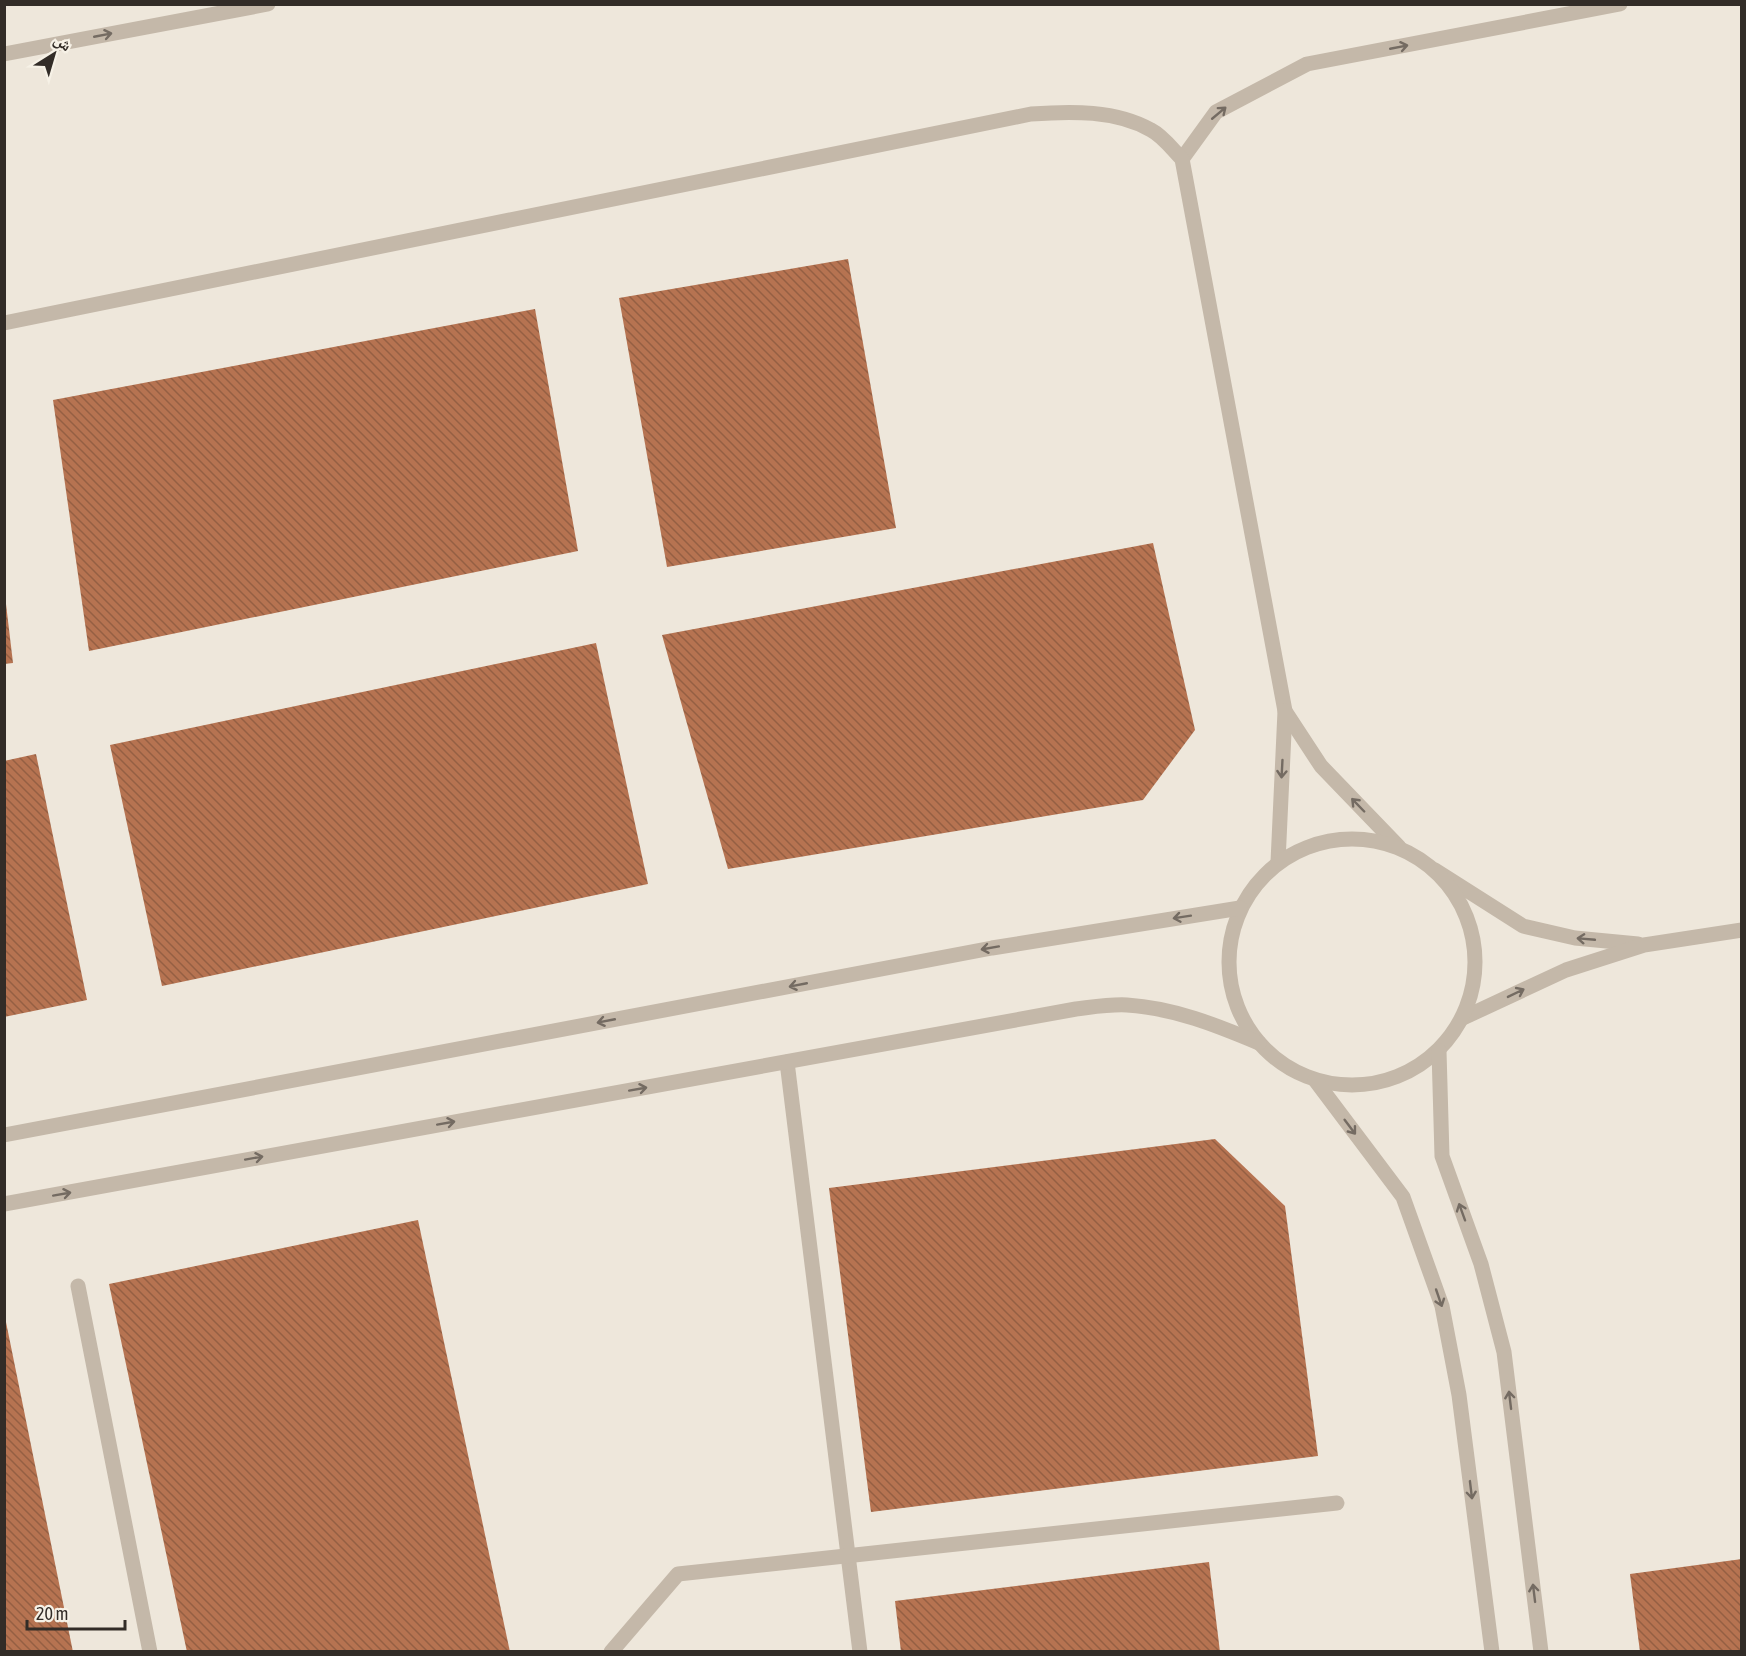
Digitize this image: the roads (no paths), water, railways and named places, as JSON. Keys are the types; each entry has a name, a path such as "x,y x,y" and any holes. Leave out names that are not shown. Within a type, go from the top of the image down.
{"street":[{"path":"4,54 268,4"},
{"path":"1182,159 1216,112 1307,64 1620,4"},
{"path":"4,323 1031,114 1067,112 1118,117 1153,130 1182,159 1286,711 1278,862"},
{"path":"1286,711 1321,766 1399,847 1523,926 1575,938 1644,945"},
{"path":"1399,847 1368,838 1336,839 1305,847 1278,862 1240,908 1229,942 1229,978 1239,1013 1259,1043 1284,1065 1315,1080 1359,1086 1402,1076 1439,1051 1463,1018 1475,980 1474,939 1460,901 1435,870"},
{"path":"4,1135 992,948 1240,908"},
{"path":"1463,1018 1566,970 1644,945 1742,930"},
{"path":"4,1204 1076,1009 1125,1004 1179,1013 1214,1023 1259,1043"},
{"path":"1439,1051 1442,1156 1481,1264 1504,1352 1541,1652"},
{"path":"787,1062 860,1652"},
{"path":"1315,1080 1403,1197 1442,1306 1459,1395 1492,1652"},
{"path":"78,1286 150,1652"},
{"path":"610,1652 678,1574 1337,1503"}]}
